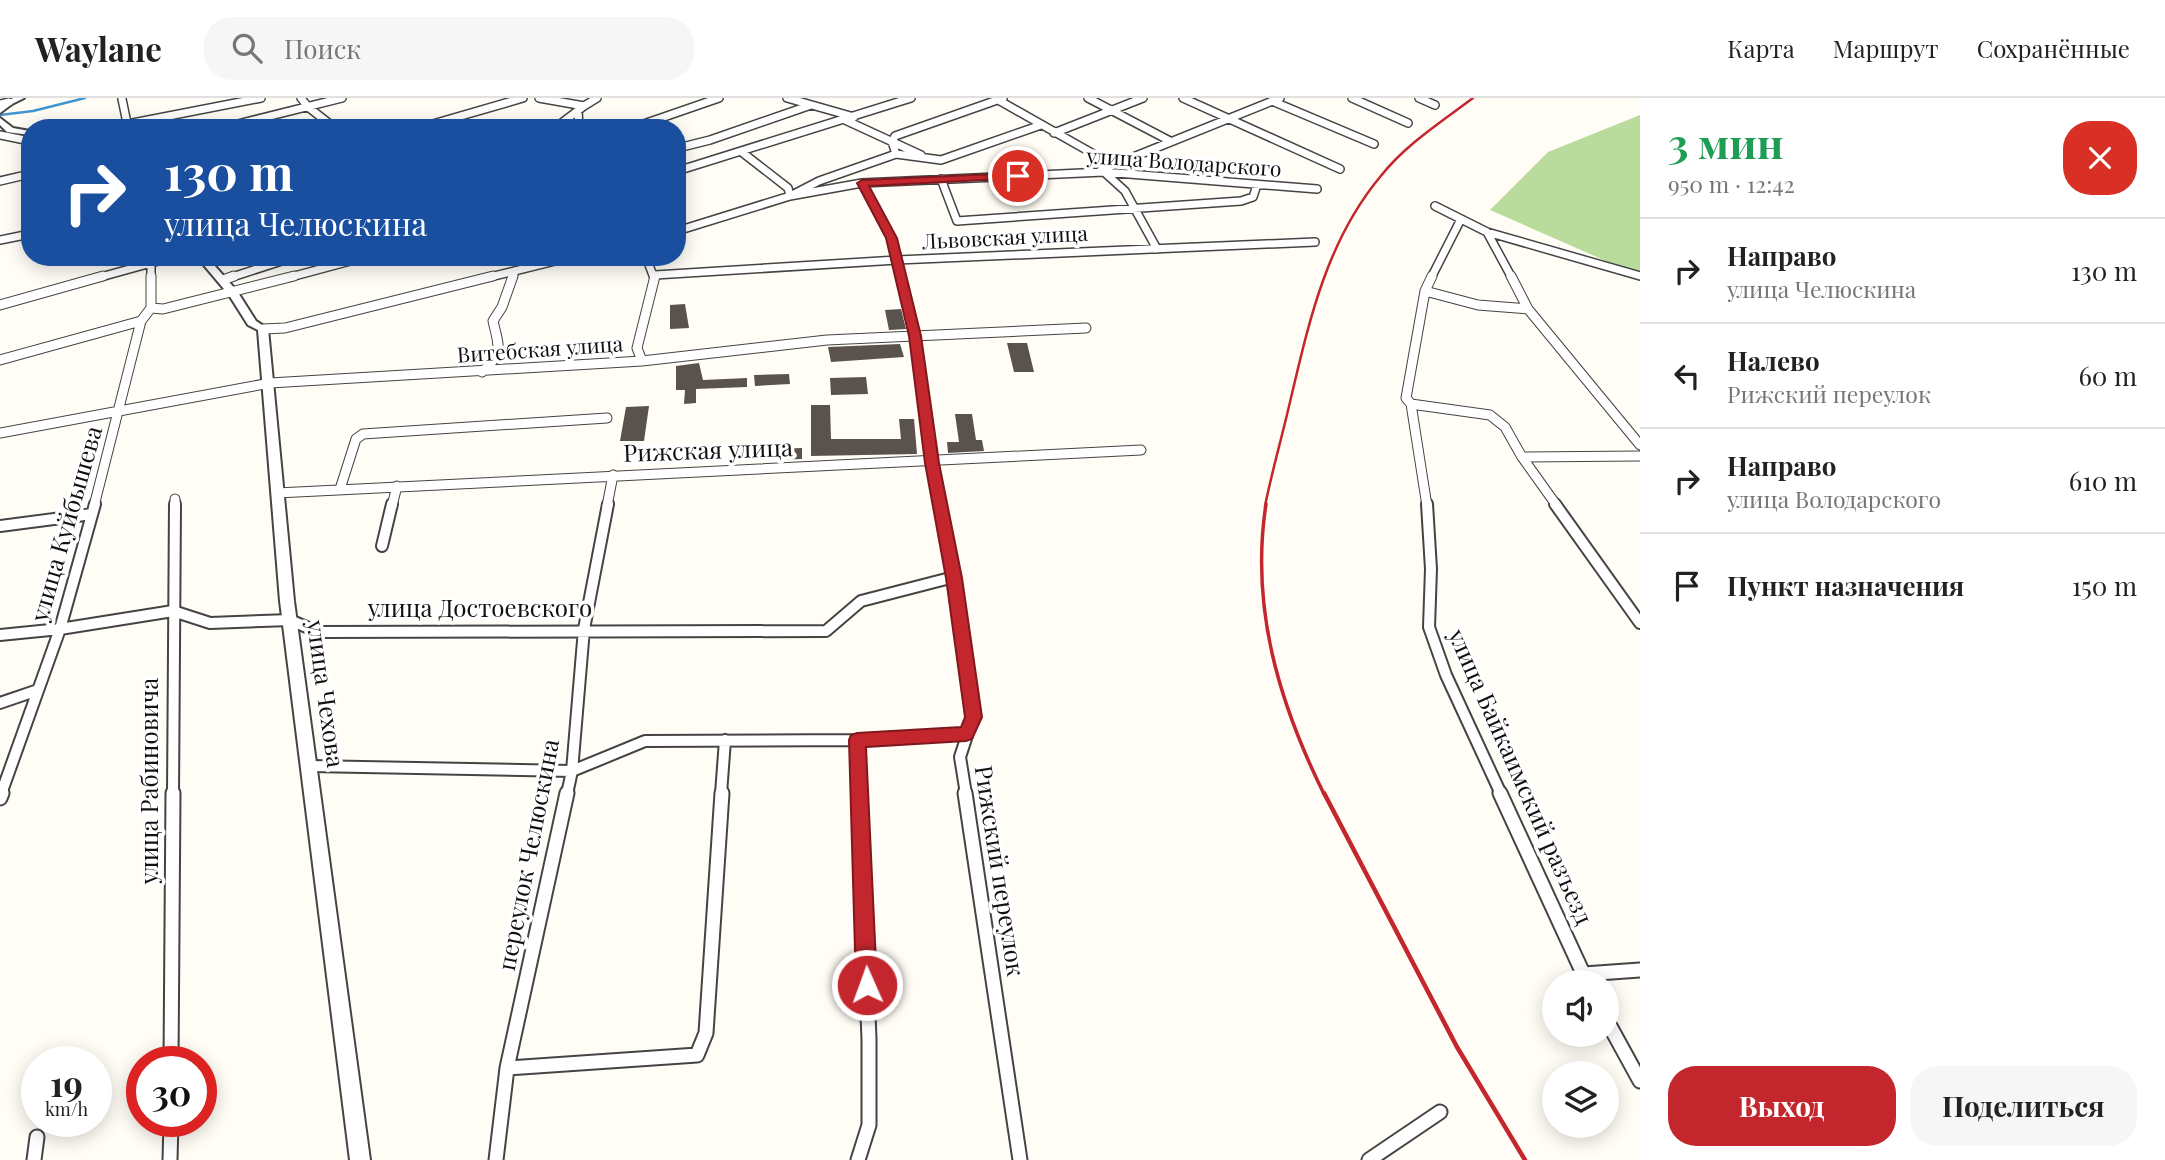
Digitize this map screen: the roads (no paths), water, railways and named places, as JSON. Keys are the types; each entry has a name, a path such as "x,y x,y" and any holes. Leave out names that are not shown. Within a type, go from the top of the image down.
{"street":[{"path":"0,111 5,103 20,98"},
{"path":"148,119 261,98"},
{"path":"301,98 323,119"},
{"path":"259,119 342,98"},
{"path":"484,98 495,106"},
{"path":"450,119 523,98"},
{"path":"539,98 581,108"},
{"path":"567,119 597,98"},
{"path":"666,119 719,98"},
{"path":"787,98 853,117"},
{"path":"686,169 911,98"},
{"path":"1088,98 1170,141"},
{"path":"1054,133 1143,98"},
{"path":"1183,98 1340,169"},
{"path":"1095,172 1269,99 1280,98"},
{"path":"1352,98 1408,123"},
{"path":"1419,98 1435,105"},
{"path":"122,99 126,119"},
{"path":"897,155 892,142 895,136 975,106 1002,99 1054,133 1113,165"},
{"path":"1269,99 1374,144"},
{"path":"686,145 710,140 811,105"},
{"path":"580,119 581,108"},
{"path":"0,120 10,130 21,131"},
{"path":"845,120 911,148 924,157"},
{"path":"743,153 788,188 790,196 820,181 897,155 947,158 1041,125"},
{"path":"0,134 21,132"},
{"path":"0,134 21,139"},
{"path":"686,162 689,168"},
{"path":"1104,172 1125,191 1157,249"},
{"name":"улица Володарского","path":"686,228 790,196 862,183 1104,172 1317,189"},
{"path":"0,181 21,176"},
{"path":"941,179 957,221 1241,201 1253,197 1257,185"},
{"name":"Рижский переулок","path":"862,183 891,238 915,336 932,463 954,578 973,717 960,757 1020,1160"},
{"path":"1435,206 1487,232 1640,276"},
{"name":"улица Байкаимский разъезд","path":"1461,221 1425,291 1406,398 1411,404 1425,482 1431,569 1429,627 1450,683 1582,970"},
{"path":"1487,232 1528,309 1640,444"},
{"path":"0,240 21,236"},
{"name":"Львовская улица","path":"655,275 897,260 1315,242"},
{"path":"0,304 133,266"},
{"path":"151,266 151,308 163,309 332,266"},
{"path":"210,266 233,293 252,323 264,329 285,328 534,266"},
{"path":"223,280 266,266"},
{"path":"642,360 637,348 655,275 650,266"},
{"path":"482,372 499,356 501,349 493,321 502,307 514,271"},
{"path":"1425,291 1478,305 1528,309"},
{"name":"улица Куйбышева","path":"0,798 60,629 120,412 141,321 151,308"},
{"path":"0,360 141,321"},
{"name":"Витебская улица","path":"0,433 270,383 482,372 642,360 827,340 1086,328"},
{"name":"улица Чехова","path":"264,329 290,620 360,1160"},
{"path":"1411,404 1490,415 1505,428 1522,457 1640,623"},
{"path":"340,489 356,439 363,434 607,418"},
{"name":"Рижская улица","path":"277,493 613,475 932,463 1140,450"},
{"path":"1522,457 1640,456"},
{"name":"переулок Челюскина","path":"496,1160 507,1068 572,771 584,629 613,475"},
{"path":"382,546 397,486"},
{"name":"улица Рабиновича","path":"171,1046 175,499"},
{"path":"0,526 92,513"},
{"name":"улица Достоевского","path":"0,635 60,629 173,611 210,622 290,620 318,632 584,629 826,631 861,601 954,578"},
{"path":"0,703 38,690"},
{"path":"310,766 572,771 645,741 857,740 966,734"},
{"path":"507,1068 697,1055 706,1033 725,740"},
{"path":"857,740 869,1039 869,1125 858,1160"},
{"path":"1619,973 1640,970"},
{"path":"1619,1043 1640,1081"},
{"path":"1369,1160 1440,1112"},
{"path":"170,1160 171,1137"},
{"path":"34,1160 37,1138"}],"waterway":[{"path":"0,115 33,111 85,98"}],"railway":[{"path":"1265,506 1313,313 1322,284 1346,228 1361,202 1390,165 1424,134 1473,98"},
{"path":"1266,504 1262,580 1272,653 1294,725 1324,794"},
{"path":"1324,793 1457,1047 1525,1160"}]}
